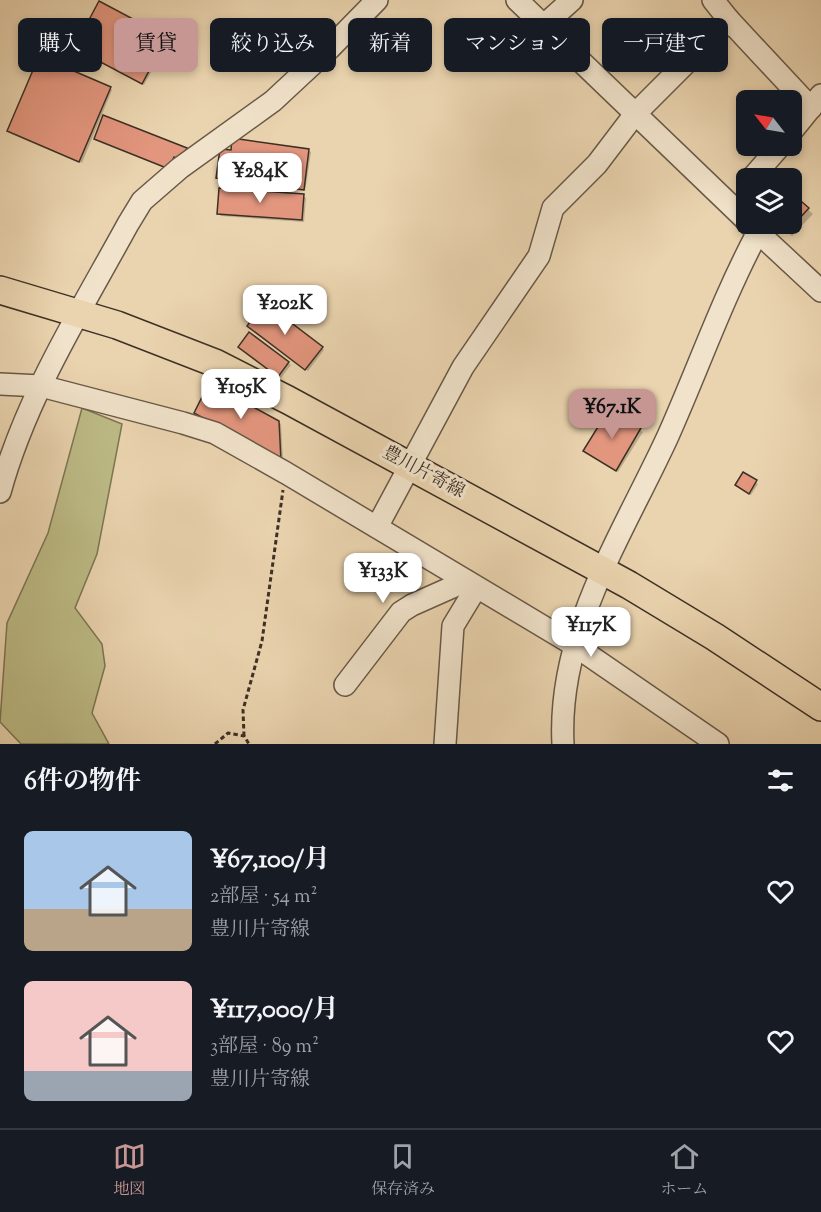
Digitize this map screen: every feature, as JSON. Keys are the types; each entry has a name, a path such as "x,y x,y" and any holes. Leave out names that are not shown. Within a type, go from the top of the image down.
{"main road":[{"name":"豊川片寄線","path":"0,290 117,325 215,363 288,400 603,570 715,637 821,707"}],"street":[{"path":"0,492 10,457 41,386 142,201 180,168 273,101 377,0"},
{"path":"517,0 535,18"},
{"path":"552,18 572,0"},
{"path":"712,0 729,20 816,102 802,118"},
{"path":"377,526 463,367 539,256 553,208 597,164 635,114 729,20"},
{"path":"590,71 736,211"},
{"path":"761,168 771,156"},
{"path":"730,205 736,198"},
{"path":"563,744 562,726 574,645 603,570 667,438 747,234"},
{"path":"761,234 821,291"},
{"path":"0,384 41,386 183,423 215,434 377,526 574,645 718,744"},
{"path":"345,685 401,612 412,605 471,584"},
{"path":"445,744 453,626 471,584"}],"path":[{"path":"249,744 244,736 243,710 262,641 286,473"},
{"path":"215,744 228,734 244,736"}],"shaded area":[{"path":"82,408 122,424 97,554 75,608 102,644 105,666 92,713 109,744 21,744 0,722 7,623 48,533"}],"building":[{"path":"99,1 131,18 114,18 114,69 102,63 102,18 90,18"},
{"path":"32,72 76,72 111,87 79,162 7,131"},
{"path":"119,72 148,72 142,84"},
{"path":"103,115 187,148 182,161 174,157 169,169 94,139"},
{"path":"232,138 309,149 304,190 216,178 220,149 231,150"},
{"path":"219,188 304,194 302,220 217,214"},
{"path":"802,202 809,208 802,216"},
{"path":"264,302 323,347 305,370 247,326"},
{"path":"249,332 289,362 278,377 238,347"},
{"path":"209,383 279,421 281,461 194,413"},
{"path":"609,409 641,428 616,471 583,451"},
{"path":"743,472 757,480 749,494 735,485"}]}
